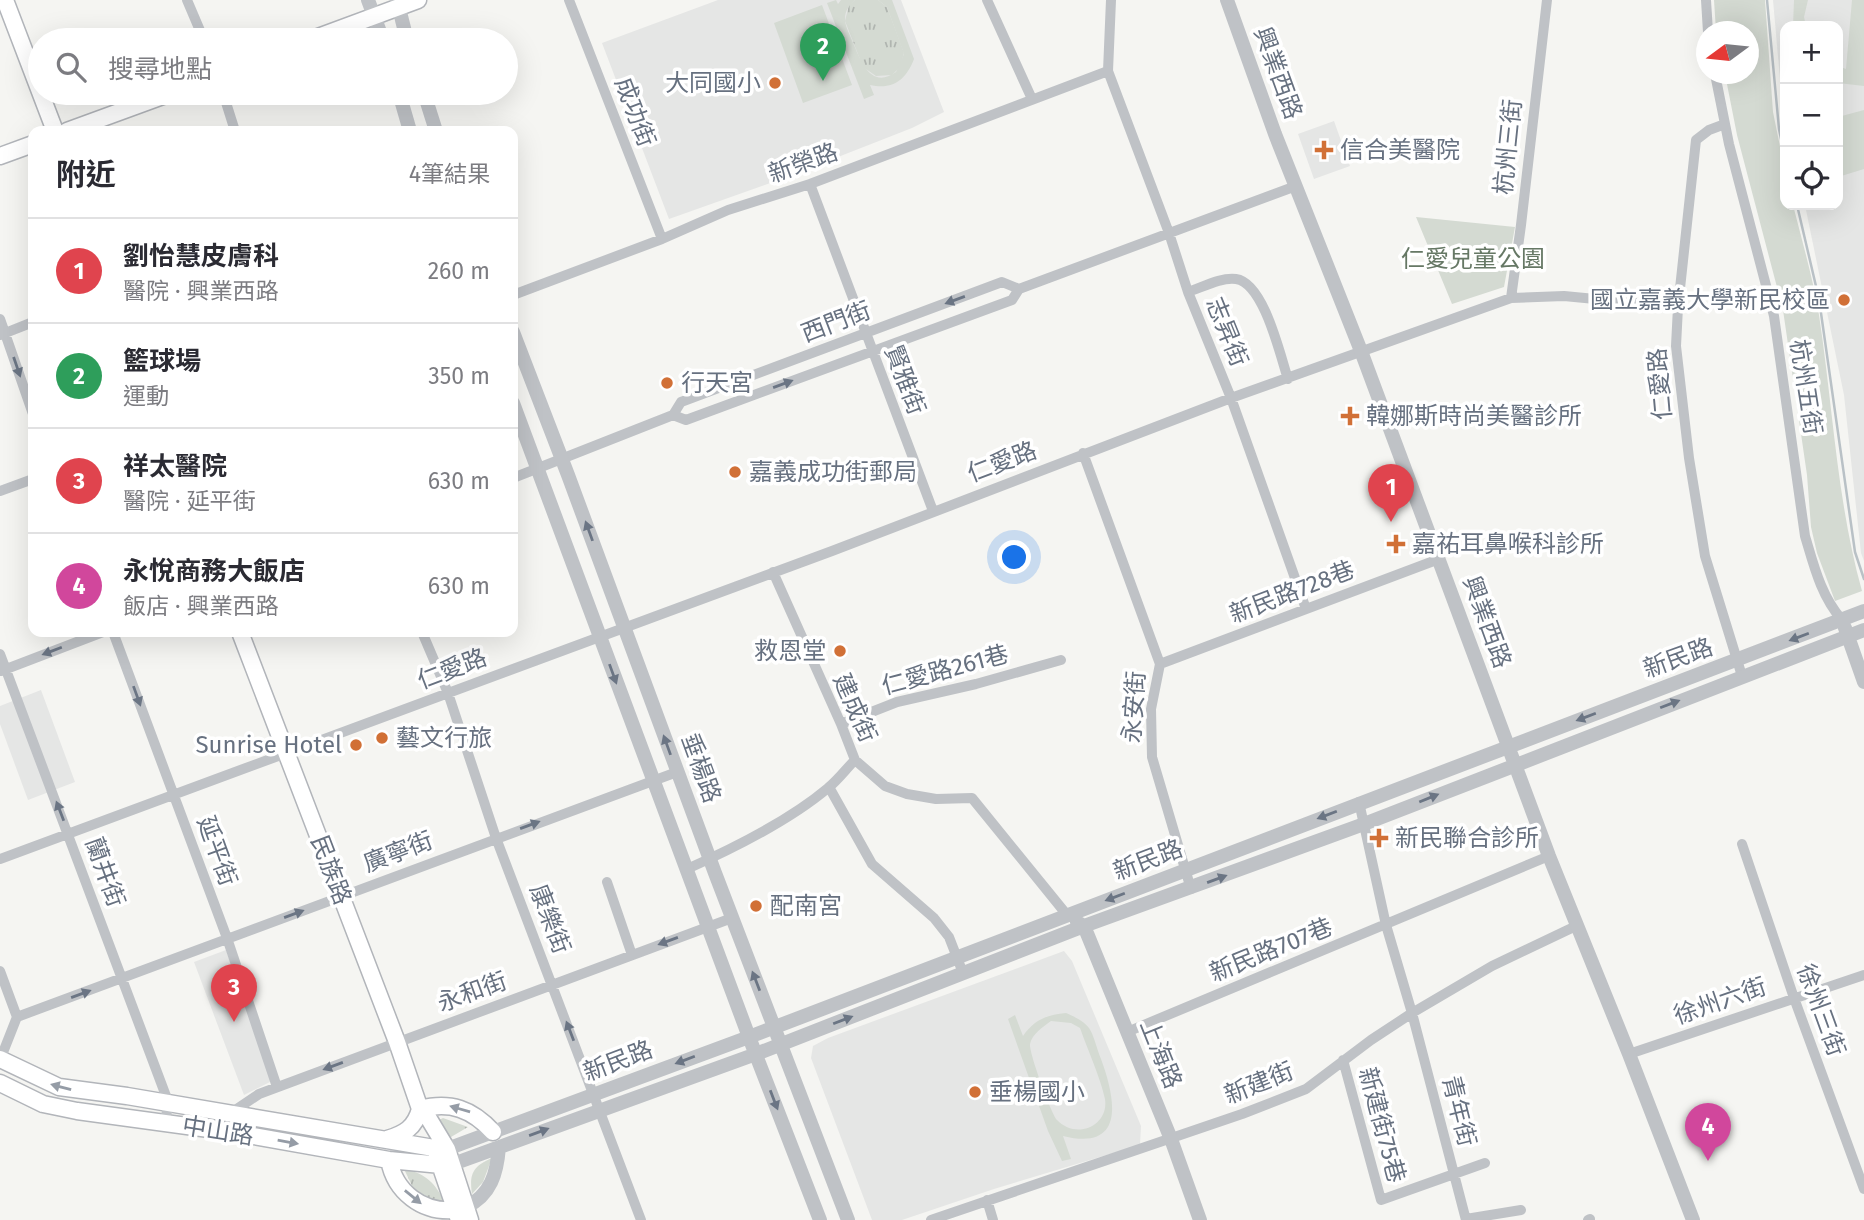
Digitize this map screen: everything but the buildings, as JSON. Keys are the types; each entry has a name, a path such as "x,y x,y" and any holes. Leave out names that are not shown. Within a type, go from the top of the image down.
{"main road":[{"path":"5,0 28,60"},
{"path":"342,28 398,3 418,0"},
{"path":"45,105 53,126"},
{"path":"81,126 137,105"},
{"path":"0,156 28,146"},
{"name":"民族路","path":"242,637 342,896 420,1109 429,1119 444,1157 461,1215"},
{"name":"中山路","path":"0,1060 60,1087 385,1140 444,1157"},
{"name":"中山路","path":"0,1083 27,1097 60,1108 224,1131 389,1160 444,1157"},
{"path":"385,1140 402,1135 416,1122 420,1109 440,1105 458,1107 478,1117 496,1139"},
{"path":"224,1131 232,1113"},
{"path":"389,1160 396,1180 412,1199 437,1211 461,1215"}],"street":[{"path":"187,0 199,28"},
{"path":"368,0 378,28"},
{"name":"成功街","path":"569,0 662,239"},
{"path":"988,0 1032,99"},
{"path":"1108,71 1111,0"},
{"name":"興業西路","path":"1227,0 1549,856 1693,1220"},
{"name":"杭州三街","path":"1511,298 1547,0"},
{"path":"1706,0 1707,21"},
{"path":"398,3 404,28"},
{"name":"新榮路","path":"518,293 662,239 728,210 810,184 1108,71"},
{"name":"志昇街","path":"1108,71 1169,233 1188,292 1231,398 1306,610"},
{"name":"杭州五街","path":"1718,84 1725,124 1774,316 1805,536 1826,598 1842,620"},
{"path":"227,105 233,126"},
{"path":"402,105 409,126"},
{"path":"428,105 434,126"},
{"path":"1678,307 1696,140 1709,130 1725,124"},
{"name":"賢雅街","path":"810,184 933,511"},
{"name":"西門街","path":"673,415 686,420 1012,300 1019,289 1296,186"},
{"path":"1188,292 1223,280 1237,279 1249,285 1263,305 1288,379"},
{"name":"西門街","path":"518,476 673,415 681,402 865,333 1002,282 1019,289"},
{"name":"仁愛路","path":"0,859 625,628 1231,398 1511,298 1564,296 1678,307 1676,346 1705,556 1742,676"},
{"path":"0,319 28,401"},
{"path":"3,334 28,324"},
{"name":"垂楊路","path":"518,345 848,1220"},
{"name":"垂楊路","path":"518,416 749,1037 820,1220"},
{"name":"永安街","path":"1083,453 1160,664 1151,709 1152,757 1191,889"},
{"path":"0,491 28,481"},
{"name":"新民路728巷","path":"1160,664 1439,559"},
{"name":"建成街","path":"773,572 855,760 885,786 907,794 936,799 972,798 1067,915"},
{"name":"新民路","path":"496,1139 594,1094 1863,612"},
{"path":"1842,620 1864,682"},
{"name":"新民路","path":"444,1157 599,1109 756,1054 1084,926 1364,824 1864,630"},
{"path":"3,670 90,637"},
{"name":"延平街","path":"115,637 227,939 277,1087"},
{"name":"康樂街","path":"424,637 448,693 496,838 641,1220"},
{"name":"蘭井街","path":"0,654 3,670 69,834 169,1104"},
{"name":"仁愛路261巷","path":"841,724 897,702 976,684 1061,660"},
{"path":"687,869 772,825 829,788 855,760"},
{"name":"廣寧街","path":"17,1017 677,772"},
{"path":"829,788 872,864 934,918 949,937 962,973"},
{"path":"1359,802 1386,925 1412,1013"},
{"name":"徐州三街","path":"1742,844 1794,998 1864,1189"},
{"name":"新民路707巷","path":"1127,1032 1549,856"},
{"path":"607,883 632,955"},
{"path":"1067,915 1084,926"},
{"name":"永和街","path":"232,1113 259,1094 732,918"},
{"name":"上海路","path":"1084,926 1171,1139 1200,1220"},
{"name":"新建街","path":"931,1220 1171,1139 1306,1089 1412,1013 1492,966 1576,926"},
{"path":"0,971 17,1017 0,1060"},
{"name":"徐州六街","path":"1629,1054 1864,975"},
{"name":"青年街","path":"1412,1013 1466,1219"},
{"name":"新建街75巷","path":"1343,1060 1381,1200 1453,1174"},
{"path":"164,1123 169,1104"},
{"path":"461,1215 478,1201 491,1184 498,1163 496,1139"},
{"path":"1453,1174 1485,1163"},
{"path":"987,1200 993,1220"},
{"path":"1466,1219 1521,1210"},
{"path":"461,1215 477,1220"}],"shaded area":[{"name":"大同國小","path":"718,0 901,0 944,112 912,128 787,177 669,219 602,43"},
{"name":"國立嘉義大學新民校區","path":"1773,0 1864,0 1864,561 1844,395 1806,210 1843,210 1843,21 1780,21 1780,79"},
{"name":"信合美醫院","path":"1334,121 1350,166 1314,179 1298,134"},
{"path":"41,690 75,782 28,800 0,724 0,706"},
{"path":"226,950 272,1081 244,1095 194,962"},
{"name":"垂楊國小","path":"1064,951 1072,961 1141,1126 1140,1145 902,1220 872,1220 811,1058 813,1046 828,1038"}],"green space":[{"path":"836,0 838,4 841,0 855,0 849,6 845,22 864,66 874,76 888,77 896,72 904,54 887,7 878,0 892,0 914,59 907,73 898,82 885,86 870,85 874,95 864,99 827,3"},
{"path":"855,0 878,0 887,7 904,53 900,67 892,75 876,76 863,67 845,21 849,5"},
{"path":"1714,0 1765,0 1773,112 1780,146 1780,210 1794,210 1811,273 1824,350 1841,489 1862,591 1835,601 1817,553 1811,527 1807,475 1783,310 1737,135 1727,84 1759,84 1759,21 1715,21"},
{"path":"1794,0 1808,0 1805,21 1793,21"},
{"path":"1852,0 1864,0 1864,86 1843,84 1843,68 1846,69"},
{"path":"822,5 852,85 803,103 774,23"},
{"path":"1864,110 1864,169 1843,175 1843,147 1843,116"},
{"name":"仁愛兒童公園","path":"1416,217 1515,227 1504,287 1452,304"},
{"path":"1066,1013 1075,1017 1091,1031 1106,1074 1112,1104 1107,1129 1098,1136 1084,1139 1063,1136 1071,1159 1062,1161 1048,1131 1008,1019 1015,1015 1023,1036 1036,1022","holes":["1051,1021 1071,1023 1080,1028 1105,1099 1105,1108 1097,1123 1082,1129 1073,1129 1057,1120 1041,1083 1030,1044 1035,1034"]},
{"path":"443,1118 468,1127 451,1137 435,1122"},
{"path":"492,1158 483,1182 472,1194 471,1181 474,1172 480,1164"},
{"path":"404,1169 429,1180 445,1203 431,1204 415,1192"}],"waterway":[{"path":"1767,0 1783,147"},
{"path":"1798,210 1819,299 1855,552 1864,579"}],"place":[{"name":"籃球場","path":"823,81"},
{"name":"大同國小","path":"775,83"},
{"name":"信合美醫院","path":"1324,150"},
{"name":"國立嘉義大學新民校區","path":"1844,300"},
{"name":"行天宮","path":"667,383"},
{"name":"韓娜斯時尚美醫診所","path":"1350,416"},
{"name":"嘉義成功街郵局","path":"735,472"},
{"name":"劉怡慧皮膚科","path":"1391,522"},
{"name":"嘉祐耳鼻喉科診所","path":"1396,544"},
{"name":"救恩堂","path":"840,651"},
{"name":"藝文行旅","path":"382,738"},
{"name":"Sunrise Hotel","path":"356,745"},
{"name":"新民聯合診所","path":"1379,838"},
{"name":"配南宮","path":"756,906"},
{"name":"祥太醫院","path":"234,1022"},
{"name":"垂楊國小","path":"975,1092"},
{"name":"永悅商務大飯店","path":"1708,1161"}]}
